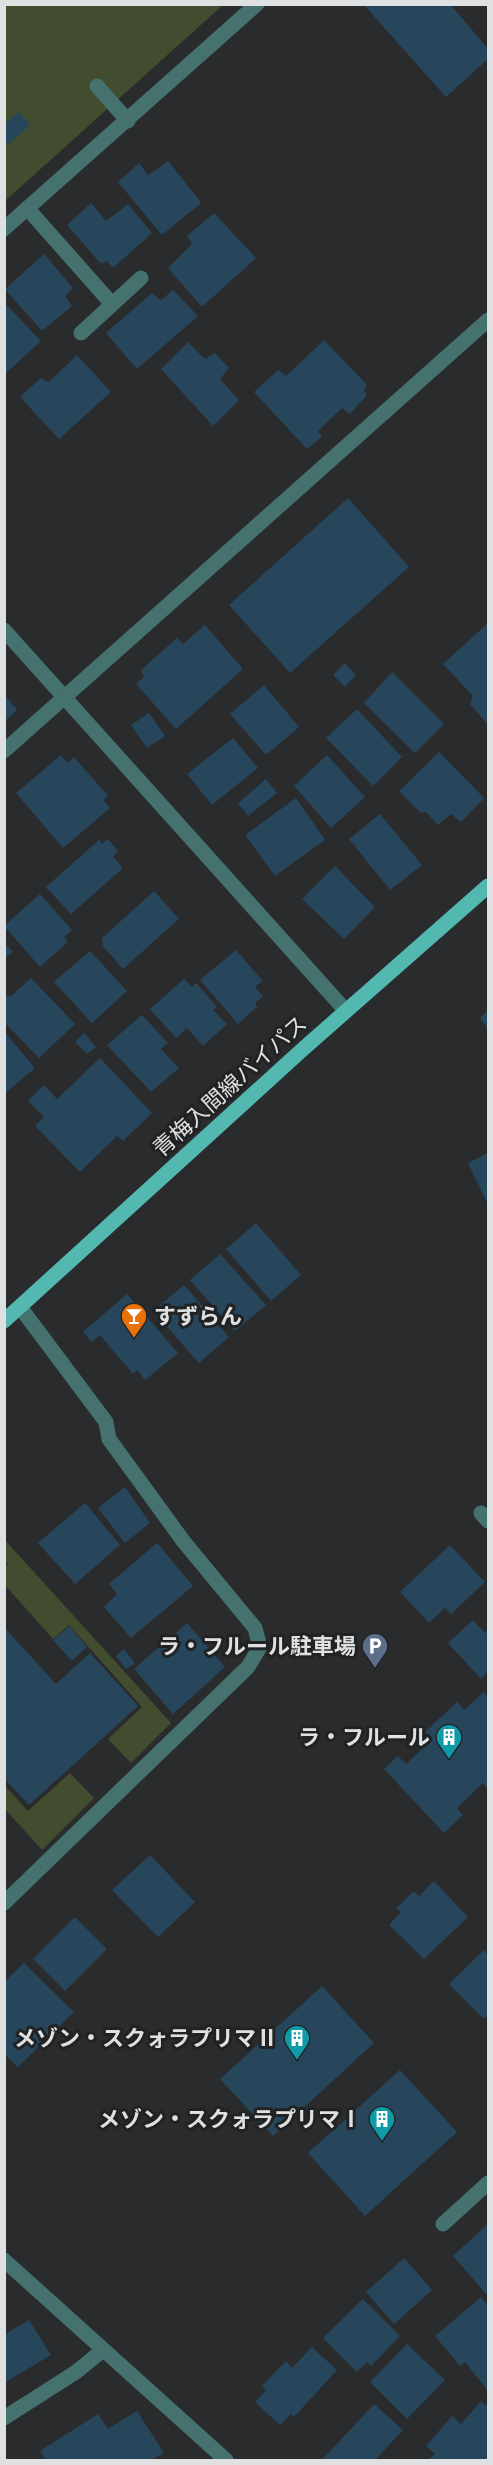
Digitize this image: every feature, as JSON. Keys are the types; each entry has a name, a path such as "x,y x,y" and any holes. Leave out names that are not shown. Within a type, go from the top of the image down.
{"main road":[{"name":"青梅入間線バイパス","path":"4,1321 346,1011 489,886"}],"street":[{"path":"4,229 257,4"},
{"path":"97,86 128,121"},
{"path":"27,208 112,304"},
{"path":"81,333 141,278"},
{"path":"4,751 489,320"},
{"path":"4,630 346,1011"},
{"path":"4,1903 248,1666 260,1647 255,1628 170,1523 109,1439 106,1422 20,1307"},
{"path":"443,2224 489,2183"},
{"path":"4,2260 226,2460"},
{"path":"4,2418 76,2372 103,2350"}],"green space":[{"path":"5,5 223,5 5,201"},
{"path":"5,1540 171,1723 131,1763 108,1739 142,1707 69,1625 53,1639 5,1585 5,1567 8,1564 5,1561"},
{"path":"70,1773 94,1798 42,1850 5,1809 5,1786 28,1811"}],"building":[{"path":"364,5 451,5 488,49 488,59 446,97"},
{"path":"19,112 30,125 8,145 4,140 4,124"},
{"path":"168,161 200,204 162,235 118,182 139,163 148,175"},
{"path":"91,203 106,221 128,204 152,233 113,268 107,261 101,264 67,225"},
{"path":"214,213 256,258 202,307 168,268 192,244 187,236"},
{"path":"44,254 73,288 65,296 72,306 42,331 5,289"},
{"path":"173,290 198,316 137,369 106,333 152,293 161,300"},
{"path":"4,302 41,341 4,375"},
{"path":"324,340 367,385 364,390 367,395 350,414 342,408 318,431 322,437 307,449 254,392 278,370 286,376"},
{"path":"188,342 205,359 215,353 229,368 220,379 239,400 213,426 161,369"},
{"path":"77,355 111,392 59,439 20,397 41,378 49,382"},
{"path":"348,498 409,567 290,673 229,605"},
{"path":"488,623 488,725 470,704 473,696 443,664"},
{"path":"205,625 243,669 176,729 136,684 144,677 141,670 177,638 183,644"},
{"path":"345,663 356,675 345,687 333,675"},
{"path":"392,672 444,724 415,753 364,703"},
{"path":"264,685 299,727 266,755 230,714"},
{"path":"5,695 17,710 5,721"},
{"path":"357,709 402,757 373,786 326,738"},
{"path":"149,713 165,736 147,748 131,725"},
{"path":"233,738 258,768 212,805 187,774"},
{"path":"439,752 484,798 461,822 451,814 438,825 426,812 421,813 399,791"},
{"path":"61,755 68,763 74,757 108,796 103,800 110,808 63,848 16,793"},
{"path":"327,755 365,797 331,828 294,786"},
{"path":"266,779 277,793 248,816 238,803"},
{"path":"296,798 325,840 275,876 245,835"},
{"path":"380,814 422,865 390,890 349,839"},
{"path":"108,839 118,851 113,856 123,868 71,914 46,887 99,840 102,844"},
{"path":"335,866 375,907 344,939 302,899"},
{"path":"154,891 179,919 123,969 103,946 102,938"},
{"path":"40,894 72,930 64,937 68,942 40,967 4,926"},
{"path":"4,943 13,952 4,959"},
{"path":"236,950 263,981 255,987 263,996 255,1003 257,1007 238,1024 200,980"},
{"path":"90,951 127,991 92,1023 54,982"},
{"path":"31,978 75,1024 39,1058 4,1022 4,998 8,995 10,997"},
{"path":"184,979 192,987 196,983 217,1007 213,1010 227,1024 203,1046 187,1028 176,1038 150,1009"},
{"path":"488,1010 488,1028 480,1018"},
{"path":"142,1015 168,1043 161,1049 179,1068 151,1092 107,1045"},
{"path":"4,1031 35,1068 4,1094"},
{"path":"84,1033 96,1047 87,1054 75,1042"},
{"path":"100,1058 152,1113 123,1141 117,1136 80,1172 35,1126 44,1117 28,1101 44,1085 57,1099"},
{"path":"488,1153 488,1205 468,1163"},
{"path":"256,1223 301,1275 271,1301 226,1249"},
{"path":"220,1254 266,1305 235,1331 190,1280"},
{"path":"184,1285 229,1337 199,1363 153,1311"},
{"path":"127,1294 178,1353 145,1380 137,1370 133,1374 100,1335 92,1342 83,1332"},
{"path":"125,1487 150,1523 125,1543 98,1508"},
{"path":"85,1503 120,1545 75,1584 38,1543"},
{"path":"157,1543 193,1586 131,1638 104,1607 117,1594 109,1584"},
{"path":"450,1545 485,1582 451,1614 445,1608 429,1623 400,1592"},
{"path":"473,1620 485,1633 488,1630 488,1672 481,1679 448,1643"},
{"path":"187,1623 225,1667 173,1714 134,1669"},
{"path":"69,1626 87,1647 72,1661 53,1640"},
{"path":"4,1627 56,1684 90,1653 138,1706 29,1805 4,1778"},
{"path":"124,1649 135,1663 126,1669 116,1656"},
{"name":"ラ・フルール","path":"484,1692 488,1697 488,1789 483,1783 457,1808 463,1815 444,1833 384,1769 398,1756 406,1764 432,1740 425,1732 457,1702 464,1710"},
{"path":"150,1855 195,1902 158,1937 112,1890"},
{"path":"434,1881 468,1917 424,1959 389,1925 401,1912 396,1908 414,1891 419,1896"},
{"path":"75,1917 107,1949 65,1991 33,1959"},
{"path":"484,1950 488,1955 488,2015 484,2019 449,1984"},
{"path":"24,1963 74,2012 18,2067 4,2054 4,1982"},
{"name":"メゾン・スクォラプリマⅡ","path":"322,1986 374,2043 273,2136 220,2079"},
{"name":"メゾン・スクォラプリマⅠ","path":"400,2070 457,2132 365,2216 308,2153"},
{"path":"488,2224 488,2296 453,2256"},
{"path":"404,2258 432,2290 394,2324 366,2292"},
{"path":"481,2297 488,2306 488,2391 465,2362 460,2366 435,2336"},
{"path":"363,2299 400,2336 371,2366 367,2362 357,2372 323,2338"},
{"path":"29,2320 51,2355 4,2383 4,2335"},
{"path":"407,2344 445,2380 407,2419 370,2382"},
{"path":"312,2347 337,2370 294,2417 291,2414 280,2425 255,2402 266,2390 262,2386 286,2361 292,2368"},
{"path":"481,2401 488,2407 488,2460 429,2459 435,2454 426,2446 452,2416 461,2424"},
{"path":"374,2404 403,2430 375,2460 322,2460"},
{"path":"137,2411 164,2453 152,2460 46,2460 40,2451 98,2414 108,2429"}],"place":[{"name":"すずらん","path":"134,1339"},
{"name":"ラ・フルール駐車場","path":"375,1669"},
{"name":"ラ・フルール","path":"449,1760"},
{"name":"メゾン・スクォラプリマⅡ","path":"297,2061"},
{"name":"メゾン・スクォラプリマⅠ","path":"382,2142"}]}
